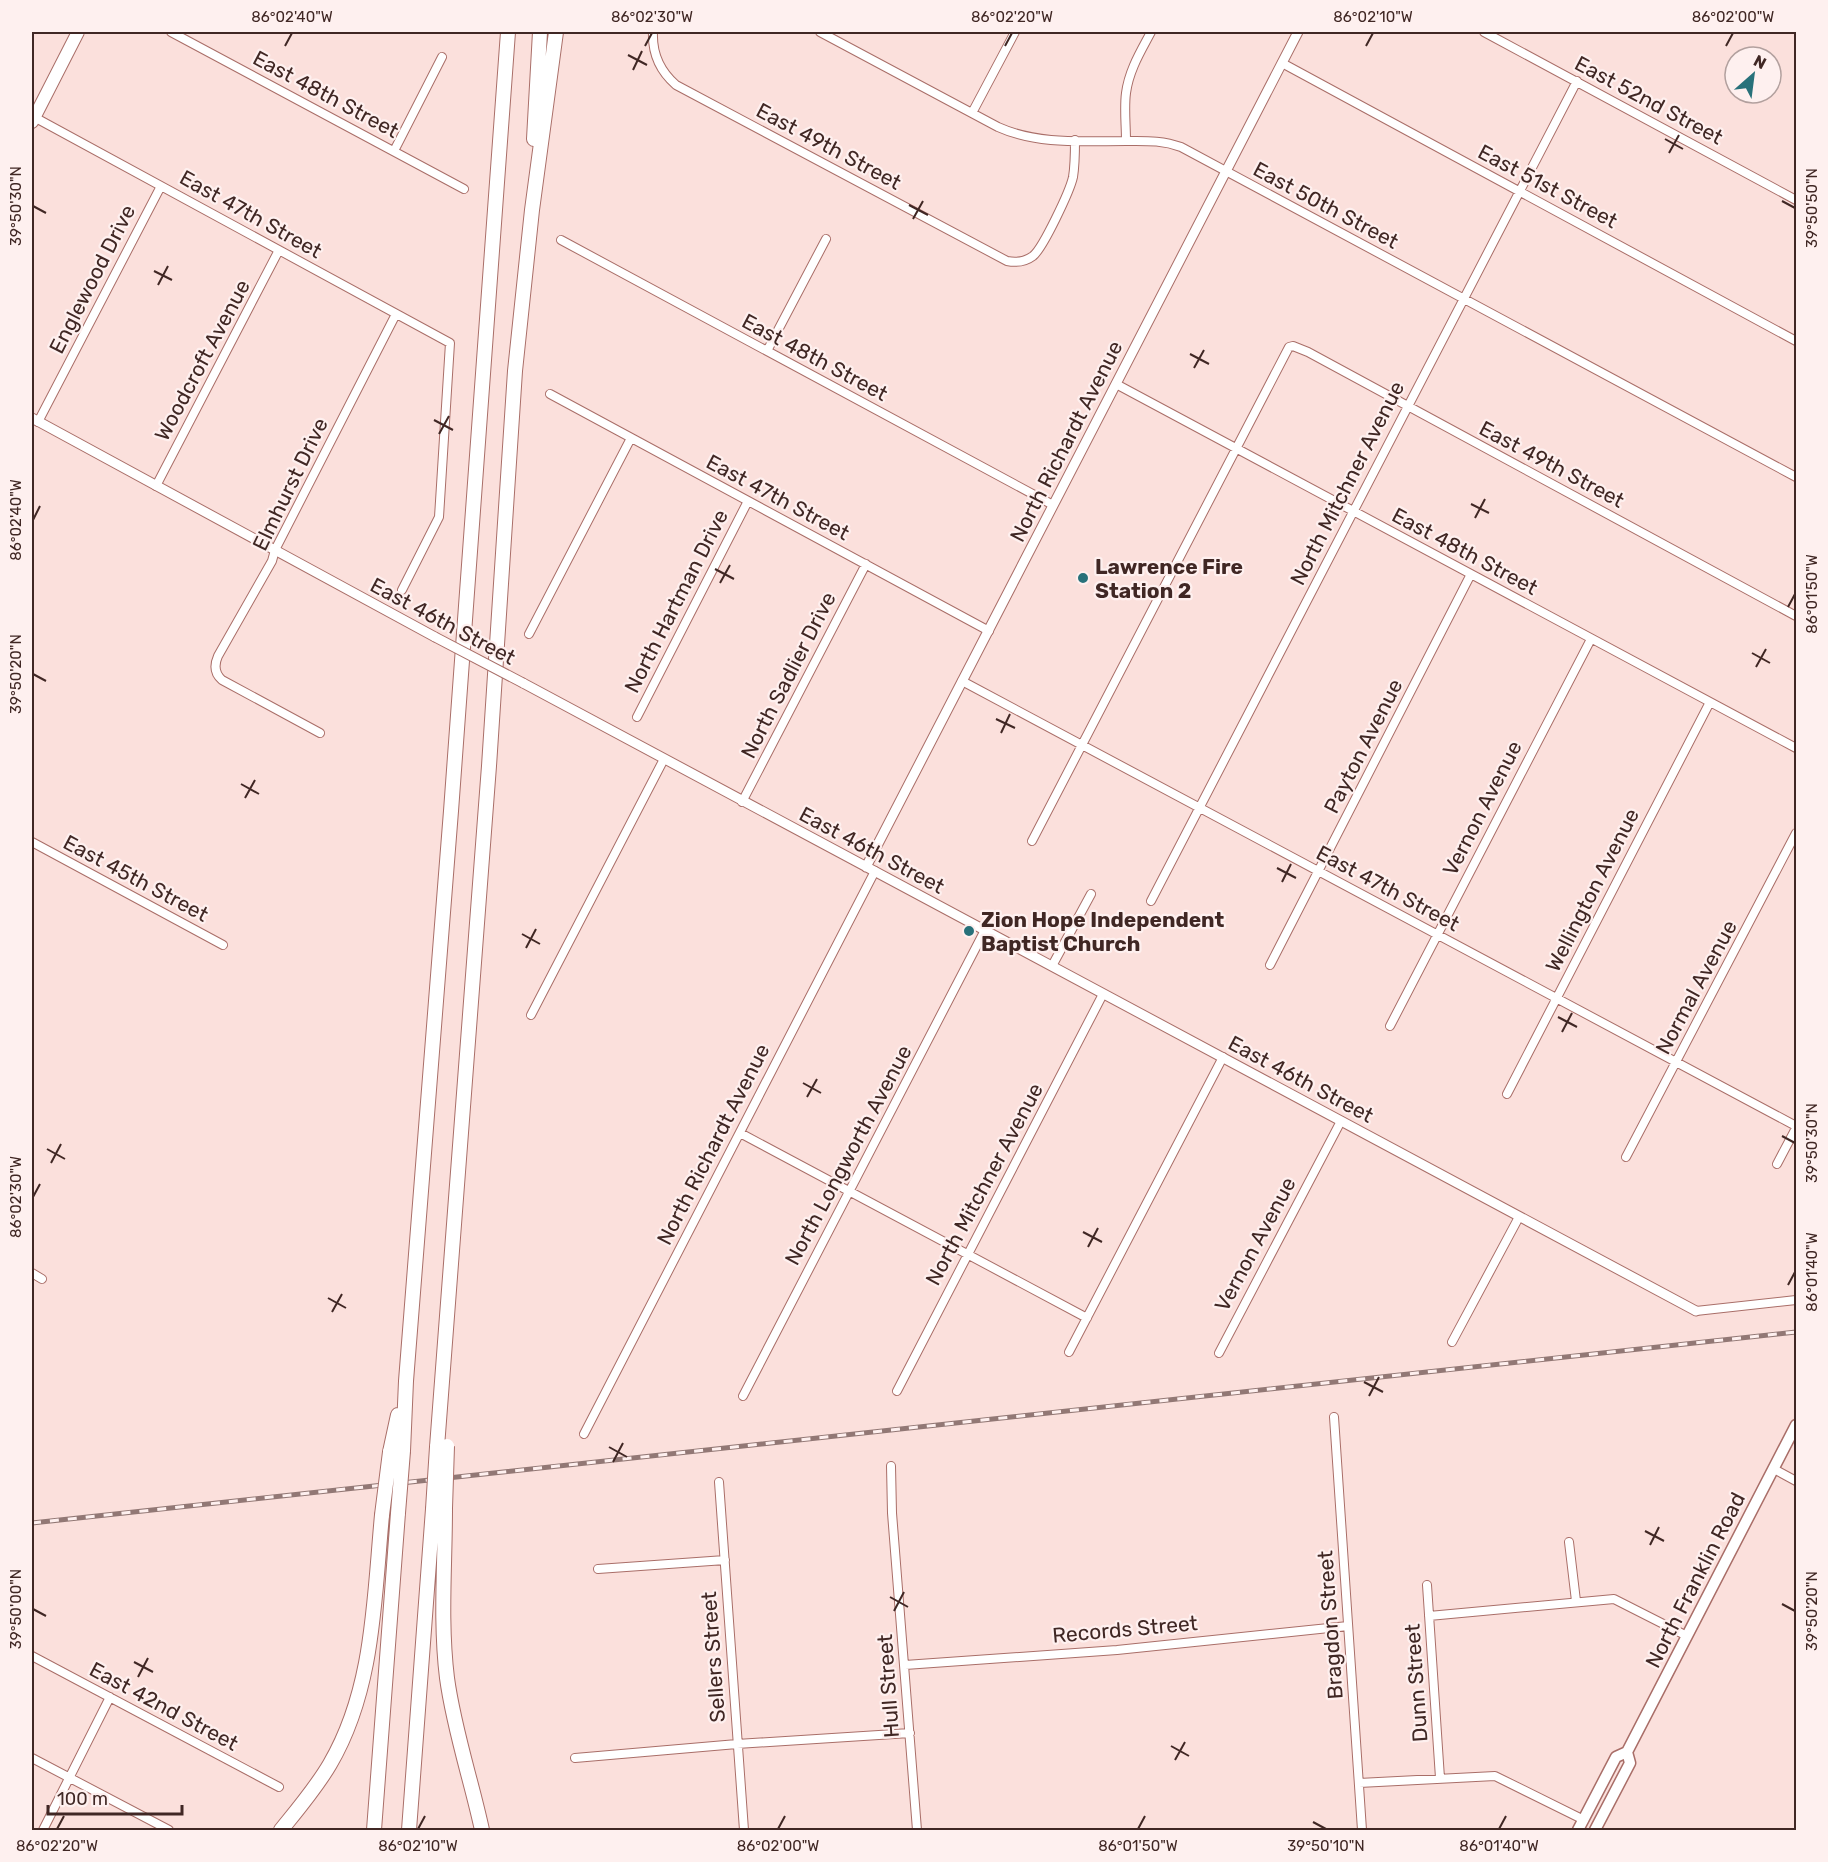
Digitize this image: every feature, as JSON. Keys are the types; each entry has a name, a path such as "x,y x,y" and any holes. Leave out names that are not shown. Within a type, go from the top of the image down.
{"highway":[{"path":"281,1830 310,1795 331,1763 347,1731 358,1700 366,1669 382,1515 396,1451 406,1381 451,811 508,32"},
{"path":"532,210 535,101 540,32"},
{"path":"408,1830 439,1509 448,1311 489,766 514,382 532,210 556,32"},
{"path":"374,1830 398,1513 396,1451"},
{"path":"439,1509 442,1616 447,1677 459,1745 482,1830"}],"main road":[{"path":"33,120 78,32"},
{"name":"North Franklin Road","path":"1578,1830 1617,1757 1627,1752 1797,1425"},
{"name":"North Franklin Road","path":"1595,1830 1630,1763 1627,1752"}],"street":[{"name":"East 48th Street","path":"171,32 464,189"},
{"name":"East 49th Street","path":"653,32 653,48 658,64 676,85 1003,259 1013,262 1024,261 1039,249 1068,192 1073,175 1075,140"},
{"name":"East 50th Street","path":"820,32 998,127 1022,136 1042,140 1157,141 1173,144 1797,477"},
{"path":"972,113 1015,32"},
{"path":"1126,141 1125,99 1128,82 1151,32"},
{"name":"North Richardt Avenue","path":"584,1434 740,1133 962,681 1298,32"},
{"name":"East 52nd Street","path":"1484,32 1797,200"},
{"path":"394,151 442,57"},
{"name":"East 51st Street","path":"1282,63 1797,341"},
{"name":"North Mitchner Avenue","path":"1151,901 1518,190 1577,81"},
{"name":"East 47th Street","path":"33,120 160,186 450,344 439,517 402,590"},
{"name":"Englewood Drive","path":"35,420 160,186"},
{"path":"767,351 826,239"},
{"name":"East 48th Street","path":"561,240 1053,506"},
{"name":"Woodcroft Avenue","path":"156,486 279,250"},
{"name":"Elmhurst Drive","path":"320,733 222,680 214,669 218,656 272,561 275,550 396,314"},
{"name":"East 49th Street","path":"1236,448 1289,347 1293,346 1797,616"},
{"name":"East 48th Street","path":"1116,384 1797,748"},
{"name":"East 47th Street","path":"550,394 989,630"},
{"name":"East 46th Street","path":"35,420 742,802 1696,1311"},
{"path":"529,634 631,438"},
{"path":"1032,841 1236,448"},
{"name":"North Hartman Drive","path":"636,717 748,501"},
{"name":"North Sadlier Drive","path":"742,802 866,564"},
{"name":"Payton Avenue","path":"1270,965 1471,574"},
{"name":"Vernon Avenue","path":"1390,1026 1590,639"},
{"name":"East 47th Street","path":"962,681 1797,1127"},
{"name":"Wellington Avenue","path":"1507,1094 1710,702"},
{"path":"531,1015 664,759"},
{"name":"Normal Avenue","path":"1626,1157 1797,833"},
{"name":"East 45th Street","path":"32,842 223,945"},
{"path":"1052,966 1091,894"},
{"name":"North Longworth Avenue","path":"743,1396 985,930"},
{"name":"North Mitchner Avenue","path":"897,1391 1103,994"},
{"path":"1069,1352 1222,1058"},
{"name":"Vernon Avenue","path":"1218,1353 1341,1121"},
{"path":"1777,1164 1797,1127"},
{"path":"740,1133 1087,1318"},
{"path":"1452,1342 1519,1217"},
{"path":"32,1274 42,1279"},
{"path":"1696,1311 1797,1300"},
{"name":"Bragdon Street","path":"1334,1417 1362,1830"},
{"name":"Hull Street","path":"891,1466 892,1514 917,1830"},
{"path":"1774,1469 1797,1480"},
{"name":"Sellers Street","path":"719,1482 744,1830"},
{"path":"1569,1542 1576,1601"},
{"path":"598,1569 725,1560"},
{"name":"Dunn Street","path":"1427,1585 1440,1778"},
{"path":"1429,1616 1614,1599 1687,1636"},
{"name":"Records Street","path":"904,1665 1117,1650 1348,1626"},
{"name":"East 42nd Street","path":"32,1656 279,1787"},
{"path":"43,1830 110,1697"},
{"path":"576,1758 737,1744 910,1733"},
{"path":"32,1758 169,1830"},
{"path":"1359,1783 1495,1776 1584,1820"}],"railway":[{"path":"32,1523 1796,1332"}],"place":[{"name":"Lawrence Fire Station 2","path":"1083,578"},
{"name":"Zion Hope Independent Baptist Church","path":"969,931"}]}
